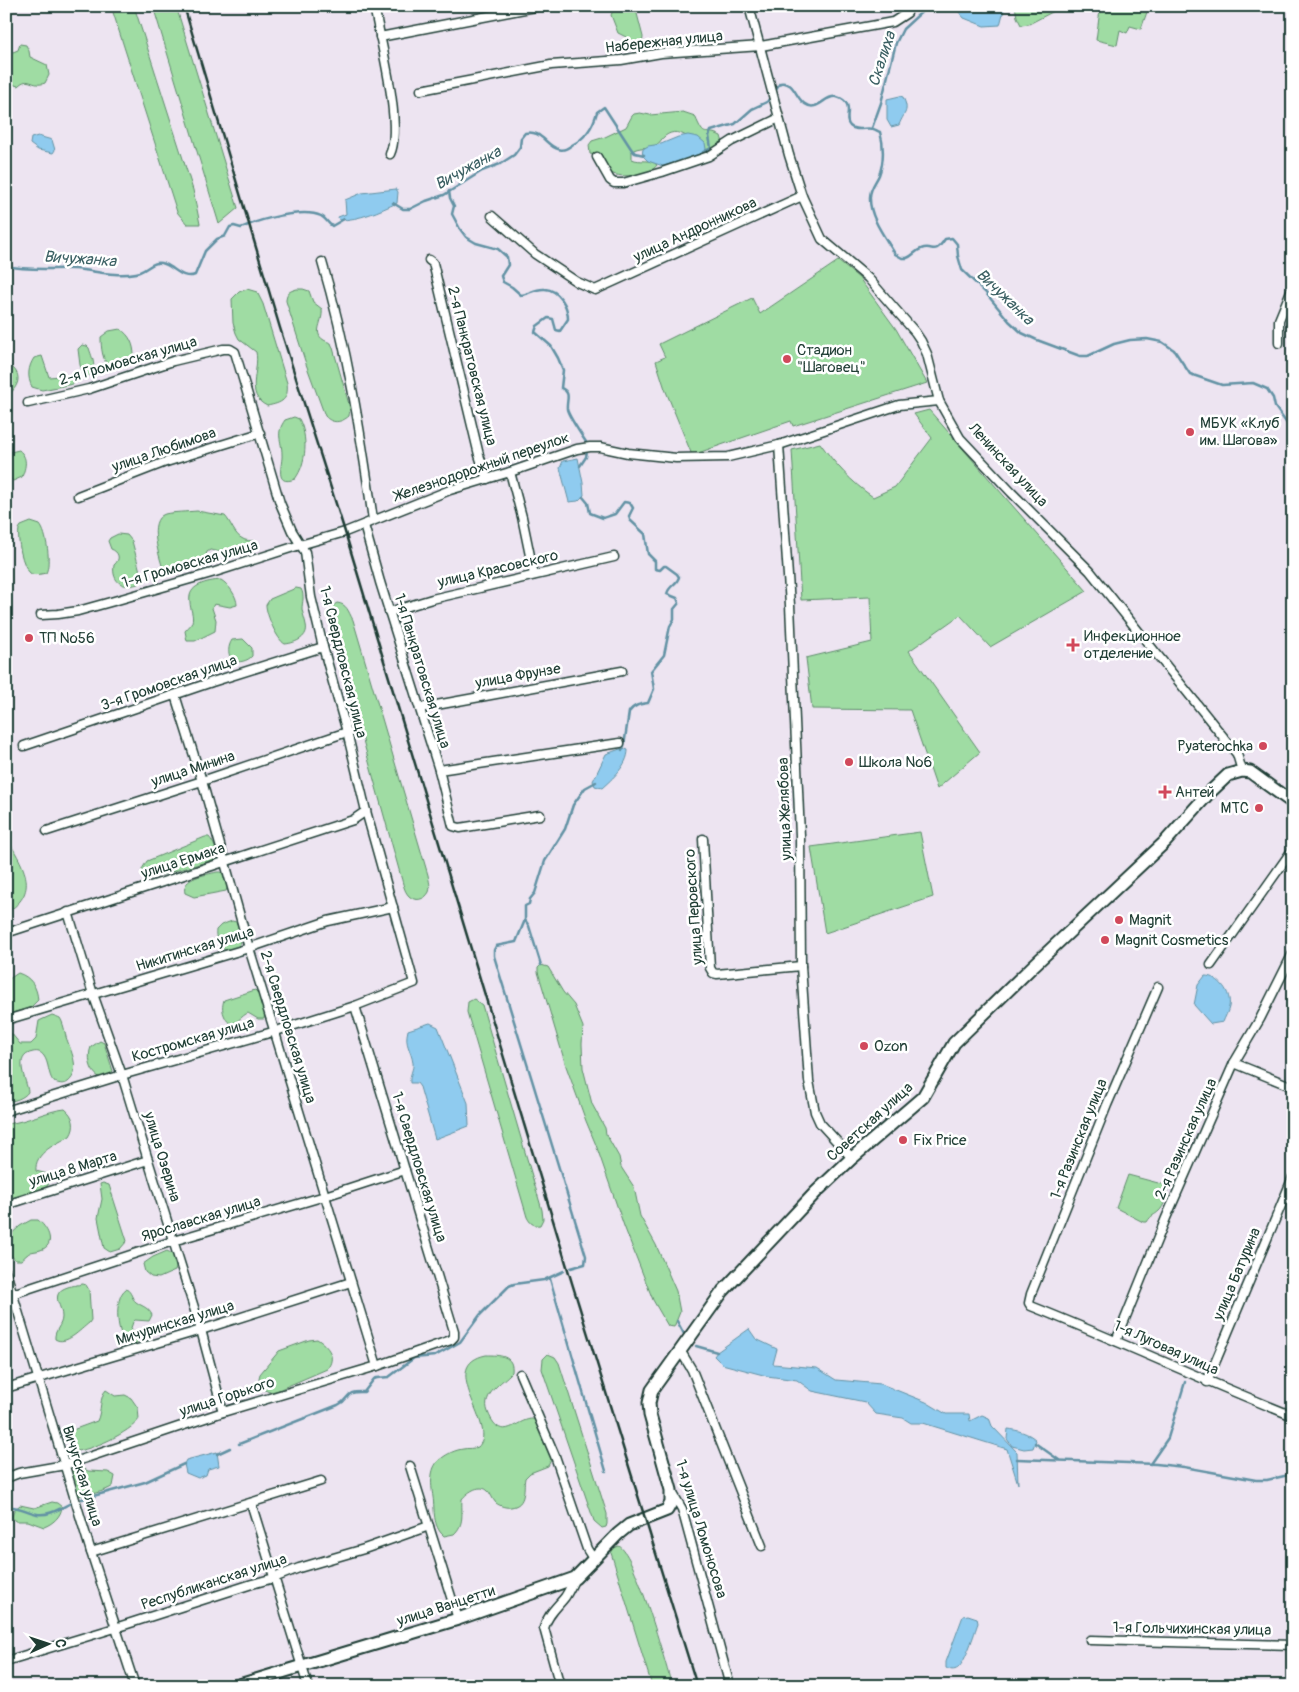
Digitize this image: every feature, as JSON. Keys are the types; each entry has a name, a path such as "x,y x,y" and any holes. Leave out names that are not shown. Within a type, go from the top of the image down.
{"street":[{"path":"374,6 391,96 393,147 390,154"},
{"path":"380,37 540,6"},
{"name":"Ленинская улица","path":"749,6 802,196 822,239 868,278 921,341 927,354 939,401 960,438 1090,571 1237,754 1242,771"},
{"name":"Набережная улица","path":"421,90 552,65 621,60 661,53 760,46 893,22 906,13"},
{"path":"597,158 610,180 614,183 623,183 709,156 732,141 779,118"},
{"name":"улица Андронникова","path":"492,216 535,254 584,286 592,290 598,290 802,196"},
{"name":"2-я Панкратовская улица","path":"429,260 433,263 479,455 487,479"},
{"path":"322,262 340,331 360,435 373,520"},
{"path":"1279,343 1278,320 1293,286"},
{"name":"2-я Громовская улица","path":"28,403 89,389 173,361 223,349 230,349 235,352"},
{"name":"1-я Свердловская улица","path":"235,352 280,503 292,531 305,552 311,597 323,646 347,732 366,811 414,983"},
{"name":"Железнодорожный переулок","path":"345,532 450,490 577,449 590,447 676,458 728,457 779,445 899,406 939,401"},
{"name":"улица Любимова","path":"78,496 164,463 260,433"},
{"name":"улица Желябова","path":"779,445 792,636 800,836 801,966 809,1080 815,1112 820,1123 852,1158"},
{"path":"510,472 522,516 534,575"},
{"name":"1-я Панкратовская улица","path":"364,524 439,770 453,826 460,828 540,815"},
{"name":"1-я Громовская улица","path":"41,615 78,610 215,572 345,532"},
{"name":"улица Красовского","path":"390,612 432,599 614,557"},
{"name":"3-я Громовская улица","path":"24,746 323,646"},
{"name":"улица Фрунзе","path":"420,708 622,671"},
{"name":"2-я Свердловская улица","path":"175,695 249,948 276,1031 377,1366"},
{"name":"улица Минина","path":"46,831 202,782 347,732"},
{"path":"439,770 620,743"},
{"path":"1242,771 1250,772 1293,803"},
{"name":"Советская улица","path":"657,1381 722,1291 852,1158 923,1097 954,1043 1165,842 1208,794 1228,775 1242,771"},
{"name":"улица Ермака","path":"6,933 353,820 366,811"},
{"name":"улица Перовского","path":"703,839 710,968 713,973 801,966"},
{"path":"1211,965 1293,849"},
{"name":"Никитинская улица","path":"6,1020 249,948 328,921 393,907"},
{"name":"улица Озерина","path":"68,912 92,994 122,1075 201,1330 223,1412"},
{"name":"2-я Разинская улица","path":"1116,1341 1166,1218 1234,1063 1260,1019 1292,955"},
{"name":"Костромская улица","path":"6,1111 122,1075 276,1031 355,1006 414,983"},
{"name":"1-я Разинская улица","path":"1029,1304 1031,1294 1107,1105 1158,987"},
{"name":"1-я Свердловская улица","path":"355,1006 454,1331 454,1337"},
{"path":"1234,1063 1293,1087"},
{"name":"улица 8 Марта","path":"6,1205 148,1160"},
{"name":"Ярославская улица","path":"10,1295 173,1241 405,1170"},
{"name":"улица Батурина","path":"1207,1382 1293,1177"},
{"name":"Вичугская улица","path":"6,1272 10,1295 39,1378 91,1552 135,1686"},
{"name":"Мичуринская улица","path":"6,1388 201,1330 351,1282"},
{"name":"1-я Луговая улица","path":"1029,1304 1207,1382 1293,1416"},
{"name":"улица Горького","path":"6,1478 65,1465 223,1412 377,1366 451,1340 454,1337"},
{"path":"680,1350 692,1370 762,1546"},
{"path":"520,1374 555,1456 587,1548 594,1560"},
{"name":"1-я улица Ломоносова","path":"657,1381 652,1390 649,1403 650,1415 671,1490 682,1509 730,1686"},
{"path":"410,1466 458,1619"},
{"path":"91,1552 321,1481"},
{"name":"улица Ванцетти","path":"236,1686 458,1619 575,1578 629,1525 662,1512 669,1507 671,1490"},
{"path":"251,1504 308,1686"},
{"name":"Республиканская улица","path":"6,1661 274,1578 299,1568 364,1549 429,1526"},
{"path":"560,1686 544,1628 545,1623 555,1608 567,1595 575,1578"},
{"name":"1-я Гольчихинская улица","path":"1090,1640 1293,1645"}],"green space":[{"path":"111,6 134,6 193,190 200,224 187,224 177,212"},
{"path":"153,6 176,6 238,208 219,224"},
{"path":"615,6 635,6 643,37 642,46 637,47 628,38 618,33 611,15"},
{"path":"1015,6 1055,6 1056,10 1029,24 1021,25"},
{"path":"1057,6 1153,6 1154,9 1147,12 1141,29 1130,26 1127,33 1120,30 1117,45 1096,40 1100,10 1087,12"},
{"path":"20,44 26,45 30,57 47,65 49,75 45,83 25,82 18,86 6,82 6,49 13,52 18,50"},
{"path":"683,112 695,116 703,131 721,136 723,143 711,151 707,151 682,134 671,133 656,145 632,151 632,159 651,162 657,165 642,174 628,176 609,172 601,156 590,154 589,145 592,141 626,127 634,114 650,115"},
{"name":"Стадион \"Шаговец\"","path":"838,261 859,278 896,329 927,383 793,426 791,421 692,455 665,389 656,361 665,357 659,344 752,298 760,314"},
{"path":"247,289 257,292 263,304 287,383 286,397 277,404 267,406 256,396 254,382 256,352 239,339 233,323 232,299 239,292"},
{"path":"297,289 309,291 313,302 322,309 319,329 320,337 331,343 350,408 349,416 343,420 334,421 325,416 306,364 286,301 288,293"},
{"path":"120,329 131,341 134,356 130,363 111,368 104,358 101,337 109,331"},
{"path":"82,345 89,348 93,359 94,366 89,376 84,376 80,365 78,349"},
{"path":"42,356 49,377 72,375 75,379 73,384 42,390 32,387 29,376 30,365 34,358"},
{"path":"6,363 16,371 18,380 11,393 6,397"},
{"path":"929,410 1087,591 990,647 960,615 909,651 980,752 937,789 910,710 812,709 806,658 872,642 870,597 801,600 792,450 820,443 844,472 873,497 895,487 932,438 914,414"},
{"path":"294,417 299,419 302,426 305,449 299,473 295,479 288,481 281,477 280,429 285,420"},
{"path":"19,450 24,456 25,466 22,477 13,481 6,475 6,453"},
{"path":"6,509 11,531 6,551"},
{"path":"197,511 225,516 240,537 257,542 259,546 251,552 234,556 210,550 207,552 203,563 172,573 164,572 155,531 159,518 168,513"},
{"path":"31,522 40,525 45,535 48,556 46,573 36,575 27,570 19,545 19,529 21,526"},
{"path":"118,534 127,535 132,541 142,579 140,583 129,586 124,585 115,576 114,565 118,560 118,556 111,549 108,541"},
{"path":"221,580 232,591 237,605 230,607 214,604 212,608 216,620 215,631 195,641 187,641 185,631 191,625 190,596 192,592 199,585"},
{"path":"296,588 301,589 303,594 302,609 306,623 306,633 301,639 285,644 272,626 266,605 270,599"},
{"path":"337,603 345,606 353,620 428,875 429,892 420,899 411,898 407,894 401,877 329,618 330,609"},
{"path":"243,639 252,648 252,656 243,661 233,661 229,653 231,642 232,640"},
{"path":"920,832 933,897 825,933 811,847"},
{"path":"6,836 26,876 26,886 24,895 6,913"},
{"path":"209,837 215,847 216,858 213,860 151,878 144,876 142,869 147,861"},
{"path":"221,872 226,878 228,886 226,891 194,897 185,893 185,888 190,880"},
{"path":"232,921 236,922 240,928 242,940 238,947 225,950 220,946 216,930 221,925"},
{"path":"541,965 548,967 563,992 574,1005 583,1027 583,1068 592,1104 619,1157 621,1167 634,1187 640,1216 656,1245 676,1291 680,1312 674,1327 668,1326 653,1300 624,1226 566,1066 538,972 538,968"},
{"path":"18,973 33,983 38,1000 31,1007 6,1015 6,981"},
{"path":"255,990 263,1003 264,1019 258,1019 248,1013 236,1022 230,1023 223,1011 224,1000"},
{"path":"474,999 482,1005 542,1210 543,1219 540,1225 532,1224 527,1217 467,1012 468,1002"},
{"path":"52,1015 60,1018 63,1024 74,1060 75,1066 72,1077 65,1084 53,1081 44,1056 39,1052 27,1054 23,1058 22,1069 28,1092 18,1099 6,1101 6,1031 11,1033 20,1044 31,1044 36,1039 39,1021"},
{"path":"100,1041 104,1043 113,1071 106,1077 99,1077 93,1072 89,1060 91,1047"},
{"path":"65,1109 72,1118 72,1133 47,1149 36,1164 36,1171 51,1175 47,1186 34,1193 6,1199 6,1124"},
{"path":"1128,1175 1167,1187 1163,1207 1147,1222 1143,1222 1116,1208"},
{"path":"100,1184 109,1185 127,1241 120,1249 110,1252 104,1248 98,1218 102,1199"},
{"path":"31,1220 38,1220 44,1227 49,1235 49,1243 43,1249 31,1252 21,1260 15,1260 8,1251 8,1237 20,1226"},
{"path":"167,1251 175,1259 175,1271 159,1278 151,1277 145,1272 143,1264"},
{"path":"83,1284 89,1290 91,1320 68,1339 59,1341 55,1339 62,1317 57,1297 61,1290 65,1288"},
{"path":"126,1289 134,1300 152,1315 149,1321 135,1320 133,1322 131,1328 138,1340 135,1344 130,1345 122,1335 118,1318 119,1300"},
{"path":"317,1339 330,1352 331,1360 327,1369 276,1391 269,1392 261,1388 260,1374 279,1351"},
{"path":"548,1354 555,1357 559,1363 607,1514 606,1527 602,1528 594,1521 542,1369 543,1359"},
{"path":"486,1355 505,1357 511,1362 512,1366 512,1372 494,1389 487,1400 488,1412 494,1423 500,1428 506,1429 526,1420 539,1421 552,1458 548,1466 530,1473 525,1478 522,1500 516,1506 507,1507 499,1505 484,1488 470,1492 462,1499 460,1526 454,1534 444,1536 438,1528 435,1518 432,1487 433,1470 438,1461 446,1455 454,1451 478,1447 482,1441 483,1431 466,1380 467,1369 473,1361"},
{"path":"106,1390 115,1396 125,1395 131,1398 138,1408 139,1419 135,1424 110,1440 90,1448 75,1451 68,1443 67,1432 97,1421 102,1396"},
{"path":"76,1465 88,1471 108,1472 115,1476 113,1486 95,1493 77,1495 71,1473"},
{"path":"52,1502 62,1507 61,1511 56,1520 44,1527 28,1521 15,1521 12,1517 14,1510 20,1505 34,1508"},
{"path":"619,1546 626,1554 641,1588 672,1686 652,1686 611,1553 614,1548"}],"water":[{"path":"954,6 1005,6 1000,25 984,26 964,18"},
{"path":"903,97 905,102 906,112 899,125 891,127 887,120 887,99"},
{"path":"688,135 698,137 705,143 706,149 701,156 663,166 648,161 642,155 643,149 648,146 661,144"},
{"path":"38,136 52,140 55,150 53,153 38,150 30,144 31,138"},
{"path":"396,189 398,192 397,203 362,217 339,220 338,217 346,214 345,200 362,193"},
{"path":"578,458 584,495 578,501 569,502 560,468 563,461"},
{"path":"623,748 628,750 627,756 619,771 602,788 595,786 593,781 606,754"},
{"path":"1205,976 1220,982 1228,996 1229,1007 1223,1022 1211,1024 1194,1005 1198,985"},
{"path":"430,1023 438,1027 468,1103 469,1126 435,1139 420,1087 417,1083 410,1083 413,1063 407,1043 408,1030"},
{"path":"749,1329 756,1339 777,1349 773,1364 817,1368 836,1380 881,1384 926,1402 946,1414 969,1414 970,1421 982,1415 989,1418 992,1426 1017,1452 1018,1484 1007,1449 923,1423 911,1423 903,1418 876,1414 865,1402 812,1391 797,1380 767,1376 722,1364 714,1356"},
{"path":"1008,1429 1030,1435 1036,1440 1033,1448 1024,1449 1012,1446 1007,1439"},
{"path":"217,1452 219,1466 208,1469 206,1475 198,1478 186,1473 184,1464 186,1460"},
{"path":"968,1615 977,1618 978,1623 967,1654 961,1665 955,1670 946,1668 946,1662 963,1616"}],"waterway":[{"name":"Скалиха","path":"872,128 881,103 896,43 903,29 928,6"},
{"name":"Вичужанка","path":"703,152 711,148 709,136 711,131 735,124 752,109 767,102 780,83 785,83 792,87 802,101 810,106 818,105 829,98 837,97 843,100 848,107 847,119 852,128 875,129 880,132 883,159 881,170 871,191 870,204 878,227 895,254 902,258 907,258 921,249 936,249 945,239 952,238 957,244 962,270 1022,333 1080,356 1088,356 1114,344 1130,340 1147,339 1162,342 1174,350 1190,374 1222,385 1253,383 1267,389 1273,398 1275,407 1293,432"},
{"name":"Вичужанка","path":"393,203 403,209 410,209 444,195 482,171 500,164 514,155 520,147 521,138 525,133 535,133 554,147 560,150 566,149 585,135 591,127 597,112 604,107 632,150 635,153 644,155"},
{"path":"449,191 454,206 452,214 466,237 476,243 498,249 507,257 508,265 501,276 503,282 521,295 545,289 554,292 562,300 568,314 568,319 560,331 556,330 553,319 548,318 537,326 535,332 551,346 558,358 563,370 561,388 568,397 567,409 575,426 586,442"},
{"name":"Вичужанка","path":"6,266 32,269 75,269 128,274 139,272 157,263 162,263 190,276 195,275 205,251 217,239 225,236 230,227 241,228 269,218 303,213 321,216 332,226 344,219"},
{"path":"580,466 586,457 587,451"},
{"path":"583,497 588,503 590,513 603,518 615,514 624,502 630,503 633,508 629,516 630,520 645,534 648,554 655,561 655,569 660,570 666,566 679,577 667,594 677,598 679,603 674,609 674,619 670,626 664,655 651,671 654,689 648,703 637,705 629,712 622,750"},
{"path":"571,1268 585,1264 586,1256 494,956 494,950 496,946 516,942 525,920 525,906 529,904 530,899 535,893 545,861 565,829 573,805 585,788 596,782"},
{"path":"525,920 529,926 541,965"},
{"path":"239,1444 338,1405 350,1394 364,1392 374,1379 389,1377 414,1358 435,1356 460,1342 480,1315 509,1286 544,1280 564,1271"},
{"path":"550,1279 606,1471"},
{"path":"677,1321 684,1334"},
{"path":"696,1346 717,1352"},
{"path":"1150,1464 1168,1438 1185,1382"},
{"path":"1035,1443 1059,1460"},
{"path":"217,1454 230,1448"},
{"path":"1017,1459 1156,1464 1256,1480 1267,1480 1293,1474"},
{"path":"82,1499 145,1482 184,1464"},
{"path":"6,1507 46,1514 71,1503"}],"railway":[{"path":"184,6 280,328 345,532 572,1283 697,1686"}],"place":[{"name":"Стадион \"Шаговец\"","path":"787,359"},
{"name":"МБУК «Клуб им. Шагова»","path":"1190,432"},
{"name":"ТП №56","path":"29,638"},
{"name":"Инфекционное отделение","path":"1073,645"},
{"name":"Pyaterochka","path":"1263,746"},
{"name":"Школа №6","path":"849,762"},
{"name":"Антей","path":"1165,792"},
{"name":"МТС","path":"1259,808"},
{"name":"Magnit","path":"1119,920"},
{"name":"Magnit Cosmetics","path":"1105,940"},
{"name":"Ozon","path":"864,1046"},
{"name":"Fix Price","path":"903,1140"}]}
